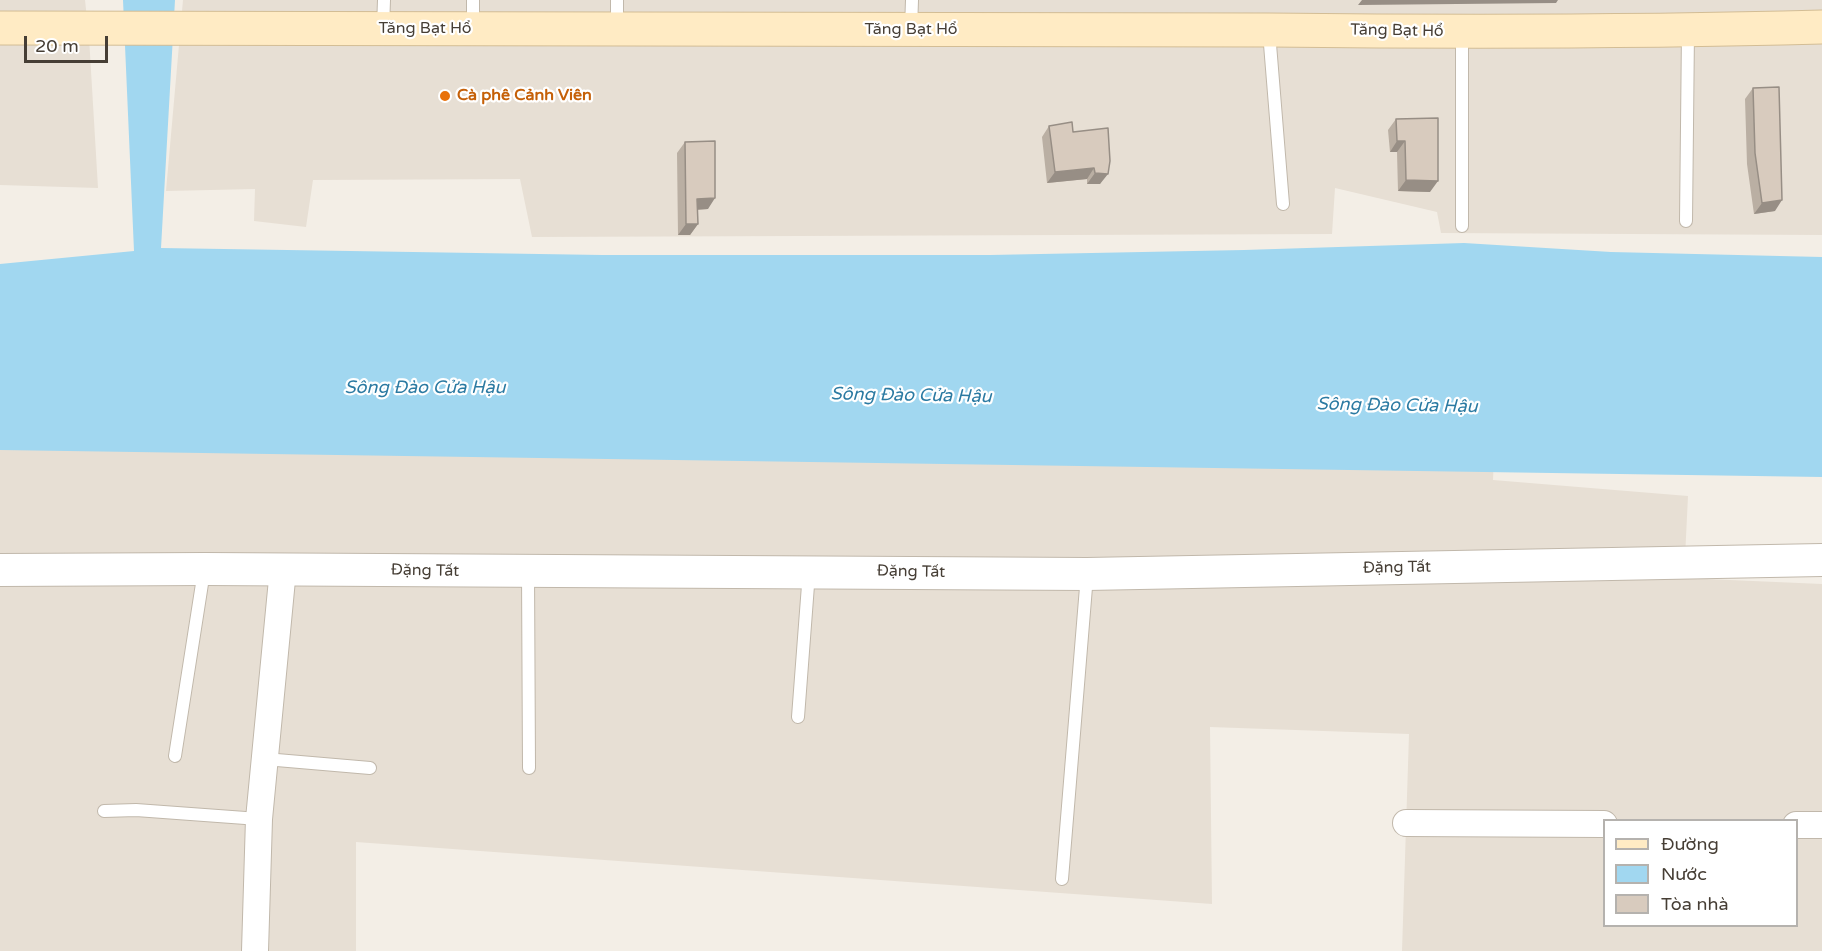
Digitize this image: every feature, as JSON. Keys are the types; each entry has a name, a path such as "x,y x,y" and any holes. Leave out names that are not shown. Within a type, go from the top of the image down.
{"main road":[{"name":"Tăng Bạt Hổ","path":"0,28 250,29 383,14 912,15 1269,30 1462,32 1688,31 1822,27"}],"street":[{"name":"Đặng Tất","path":"0,570 283,569 1087,574 1822,561"},
{"path":"255,951 259,819 283,569"},
{"path":"1406,824 1603,824"},
{"path":"1798,825 1822,825"}],"lane":[{"path":"1269,30 1283,204"},
{"path":"1686,221 1688,31"},
{"path":"1462,32 1462,226"},
{"path":"175,756 205,569"},
{"path":"798,717 809,571"},
{"path":"528,572 529,768"},
{"path":"1062,879 1087,574"},
{"path":"265,759 369,768"},
{"path":"104,811 136,810 259,819"}],"shaded area":[{"path":"0,0 85,0 98,188 0,185"},
{"path":"183,0 1822,0 1822,235 1441,233 1437,212 1335,188 1332,234 532,237 520,179 313,180 306,227 254,221 255,189 166,191"},
{"path":"0,439 1494,456 1493,480 1688,496 1684,578 1822,584 1822,951 1402,951 1409,734 1210,727 1212,904 356,842 356,951 0,951"}],"water":[{"name":"Sông Đào Cửa Hậu","path":"123,0 175,0 161,248 602,255 990,255 1464,243 1611,252 1822,257 1822,477 0,450 0,264 134,251"}],"building":[{"path":"1779,87 1782,200 1762,203 1755,153 1753,88"},
{"path":"1438,118 1438,181 1406,180 1405,141 1397,141 1396,119"},
{"path":"1072,122 1073,132 1108,128 1110,161 1108,174 1095,173 1094,168 1055,172 1049,126"},
{"path":"715,141 715,198 697,199 698,224 686,224 685,142"}],"place":[{"name":"Cà phê Cảnh Viên","path":"445,96"}]}
